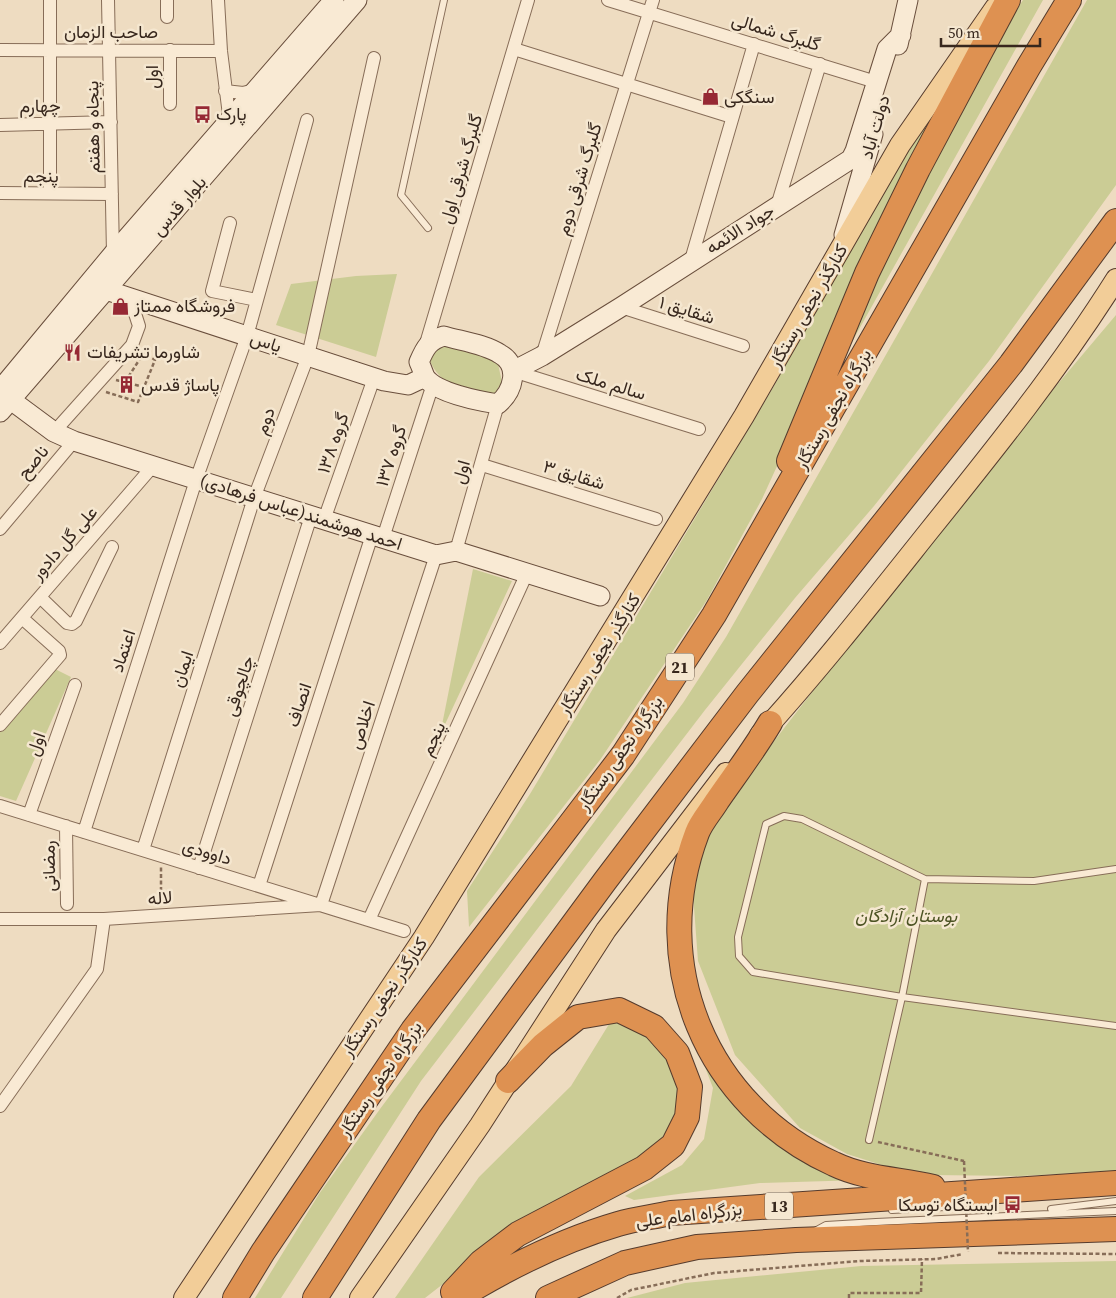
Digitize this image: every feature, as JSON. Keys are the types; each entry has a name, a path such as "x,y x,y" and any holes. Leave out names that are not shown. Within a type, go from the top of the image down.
{"highway":[{"path":"761,533 825,370 867,273 918,169 1008,0"},
{"name":"بزرگراه نجفی رستگار","path":"235,1298 262,1252 413,1030 623,755 714,615 1029,66 1069,0"},
{"path":"315,1298 429,1120 605,881 747,694 1011,364 1116,221"},
{"path":"770,723 697,831 684,873 678,924 683,979 698,1027 731,1086 754,1110 807,1152 836,1166 869,1176 962,1193"},
{"path":"448,1298 481,1262 518,1234 644,1168 673,1145 687,1117 690,1087 677,1053 654,1027 619,1010 578,1017 544,1045 508,1081"},
{"name":"بزرگراه امام علی","path":"458,1298 481,1284 571,1240 618,1224 670,1213 862,1203 962,1193 1116,1183"},
{"name":"بزرگراه امام علی","path":"548,1298 625,1263 697,1246 796,1240 1116,1229"}],"main road":[{"name":"کنارگذر نجفی رستگار","path":"184,1298 424,937 654,565 900,146 969,42 1000,0"},
{"path":"360,1298 508,1081 606,930 713,786 770,723 1019,420 1056,370 1116,279"}],"street":[{"path":"50,0 50,193"},
{"name":"پنجاه و هفتم","path":"108,0 113,254"},
{"path":"167,0 167,17"},
{"path":"218,0 221,51 230,122"},
{"name":"بلوار قدس","path":"2,399 113,254 230,122 334,0"},
{"name":"بلوار قدس","path":"2,399 106,290 357,0"},
{"name":"گلبرگ شرقی اول","path":"425,347 528,0"},
{"name":"گلبرگ شمالی","path":"608,0 651,6 754,44 876,82"},
{"name":"دولت آباد","path":"838,254 901,34 908,0"},
{"name":"گلبرگ شرقی دوم","path":"542,356 651,6"},
{"name":"جواد الائمه","path":"513,371 542,356 620,308 691,260 851,160 887,48 901,34"},
{"path":"691,260 754,44"},
{"path":"514,49 732,117"},
{"name":"صاحب الزمان","path":"0,50 221,51"},
{"name":"اول","path":"170,50 170,104"},
{"name":"دوم","path":"254,498 308,356 374,58"},
{"path":"778,206 820,64"},
{"path":"225,91 243,93 258,89"},
{"path":"196,480 247,336 307,120"},
{"name":"چهارم","path":"0,124 111,122"},
{"name":"پنجم","path":"0,193 112,194"},
{"path":"230,223 212,291 257,300"},
{"name":"یاس","path":"106,290 374,378 408,384 429,381"},
{"path":"54,432 132,345 139,326 130,298"},
{"name":"شقایق ۱","path":"620,308 743,346"},
{"path":"444,336 501,354 513,371 512,385 506,396 498,404 462,397 429,381 420,362 425,347 433,339 444,336"},
{"name":"سالم ملک","path":"513,371 699,429"},
{"name":"گروه ۱۳۸","path":"318,518 374,378"},
{"name":"گروه ۱۳۷","path":"378,537 429,381"},
{"name":"احمد هوشمند(عباس فرهادی)","path":"2,399 54,432 74,441 436,555 456,551 600,596"},
{"name":"اول","path":"456,551 498,404"},
{"name":"ناصح","path":"0,529 74,441"},
{"name":"شقایق ۳","path":"482,465 656,519"},
{"name":"علی گل دادور","path":"0,643 154,466"},
{"name":"اعتماد","path":"84,832 196,480"},
{"name":"ایمان","path":"143,850 254,498"},
{"name":"چالچوقی","path":"199,868 318,518"},
{"name":"انصاف","path":"259,886 378,537"},
{"path":"40,597 67,624 72,624 76,621 112,546"},
{"name":"اخلاص","path":"321,905 436,555"},
{"name":"پنجم","path":"369,920 528,573"},
{"path":"0,725 60,655 59,650 22,618"},
{"name":"اول","path":"29,815 75,686"},
{"name":"داوودی","path":"0,806 404,931"},
{"name":"رمضانی","path":"66,826 66,904"},
{"name":"لاله","path":"0,919 104,919 321,905"},
{"path":"0,1106 97,969 104,919"}],"lane":[{"path":"428,228 401,195 444,0"},
{"path":"1116,868 1034,881 924,879 802,819 784,816 766,824 738,937 740,956 753,972 902,997 1116,1026"},
{"path":"869,1140 902,997 924,879"},
{"path":"1050,1209 1116,1201"},
{"path":"883,1210 962,1206 995,1210"},
{"path":"796,1240 826,1225 1116,1212"}],"path":[{"path":"94,388 138,402 155,360 132,345"},
{"path":"125,382 143,353"},
{"path":"104,377 144,387"},
{"path":"161,856 161,915"},
{"path":"617,1298 631,1290 714,1273 860,1260 922,1259 968,1252 964,1161 869,1140"},
{"path":"998,1253 1116,1254"},
{"path":"849,1298 849,1293 921,1293 922,1259"}],"green space":[{"path":"1023,0 1043,0 829,383 826,377 997,39"},
{"path":"1087,0 1116,0 1116,185 989,361 874,506 795,598 705,710 421,1081 281,1298 255,1298 319,1194 380,1109 683,703 726,637"},
{"path":"956,75 762,499 707,600 600,760 469,927 467,891 530,794 771,391 904,156"},
{"path":"397,274 376,357 276,325 291,284 356,276"},
{"name":"بوستان آزادگان","path":"1116,315 1116,1171 1020,1176 931,1175 888,1167 847,1154 800,1128 735,1055 698,961 692,880 700,836 986,469"},
{"path":"446,344 494,359 498,364 502,382 494,395 455,386 440,376 429,358 434,348"},
{"path":"473,569 512,581 440,735"},
{"path":"53,668 71,677 16,801 0,796 0,732"},
{"path":"614,1016 651,1036 676,1062 687,1096 679,1127 636,1164 520,1224 425,1298 395,1298 479,1177 571,1086"},
{"path":"700,1054 708,1058 743,1110 862,1180 760,1183 634,1200 625,1196 682,1165 704,1139 713,1088"},
{"path":"1116,1261 1116,1298 627,1298 685,1283 861,1266"}],"place":[{"name":"سنگکی","path":"710,97"},
{"name":"پارک","path":"202,114"},
{"name":"فروشگاه ممتاز","path":"120,306"},
{"name":"شاورما تشریفات","path":"73,352"},
{"name":"پاساژ قدس","path":"127,385"},
{"name":"ایستگاه توسکا","path":"1012,1205"}]}
